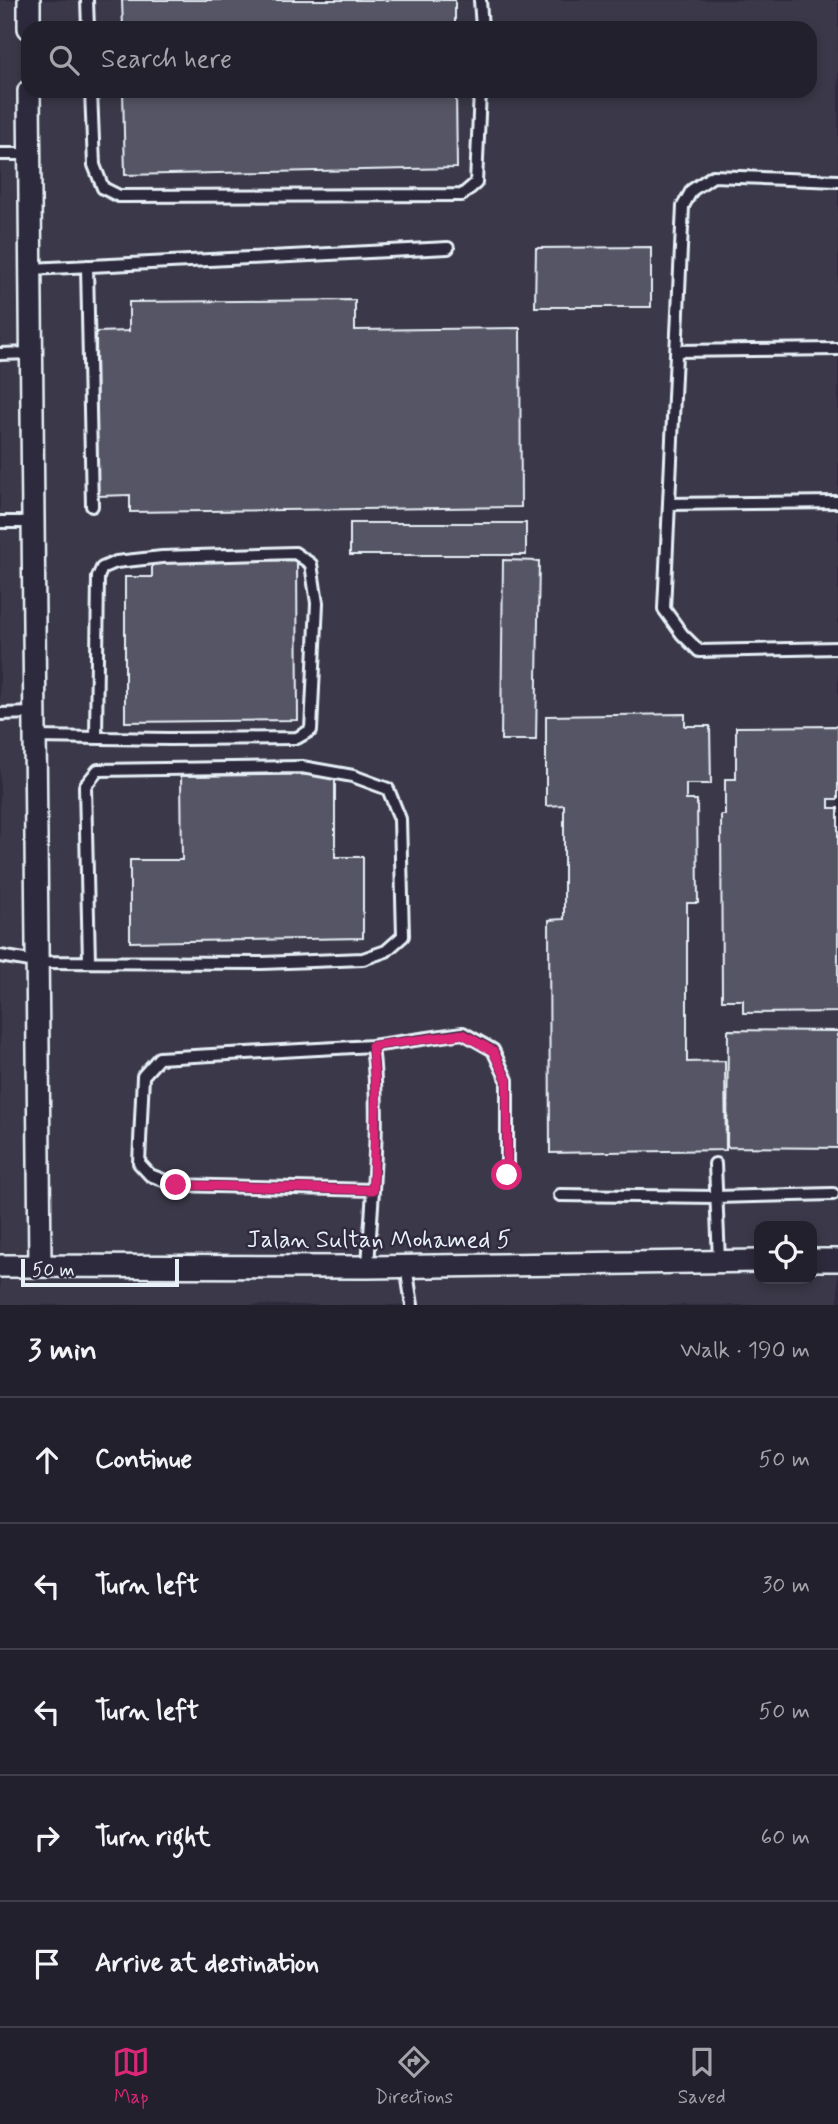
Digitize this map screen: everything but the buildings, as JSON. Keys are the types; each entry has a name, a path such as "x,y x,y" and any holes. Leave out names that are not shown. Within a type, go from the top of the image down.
{"street":[{"path":"29,0 29,21"},
{"path":"29,98 40,1265"},
{"path":"817,1260 838,1260"},
{"name":"Jalan Sultan Mohamed 5","path":"0,1266 369,1268 754,1261"}],"lane":[{"path":"87,0 88,21"},
{"path":"480,0 482,21"},
{"path":"91,98 94,164 103,188 119,196 462,195 476,183 480,98"},
{"path":"0,155 30,154"},
{"path":"838,181 712,176 692,190 683,206 664,609 682,634 699,651 838,648"},
{"path":"31,269 448,247"},
{"path":"87,266 92,506"},
{"path":"677,351 838,349"},
{"path":"0,354 31,353"},
{"path":"669,504 838,502"},
{"path":"0,522 33,522"},
{"path":"34,737 96,738 298,738 311,730 317,603 311,564 295,554 162,557 116,562 102,568 98,578 96,738"},
{"path":"0,714 34,713"},
{"path":"0,956 36,962 262,963 363,959 386,951 403,936 400,819 388,789 354,776 302,766 98,770 85,786 89,962"},
{"path":"373,1190 176,1185 150,1175 139,1163 143,1076 159,1058 372,1046 463,1034 493,1051 507,1080 507,1175"},
{"path":"369,1268 376,1094 372,1046"},
{"path":"715,1164 719,1261"},
{"path":"560,1195 716,1197 833,1194"},
{"path":"406,1266 412,1305"}],"shaded area":[{"path":"0,0 838,0 838,1305 0,1305"}],"route":[{"path":"176,1185 373,1190 376,1094 372,1046 463,1034 493,1051 507,1080 507,1175"}]}
